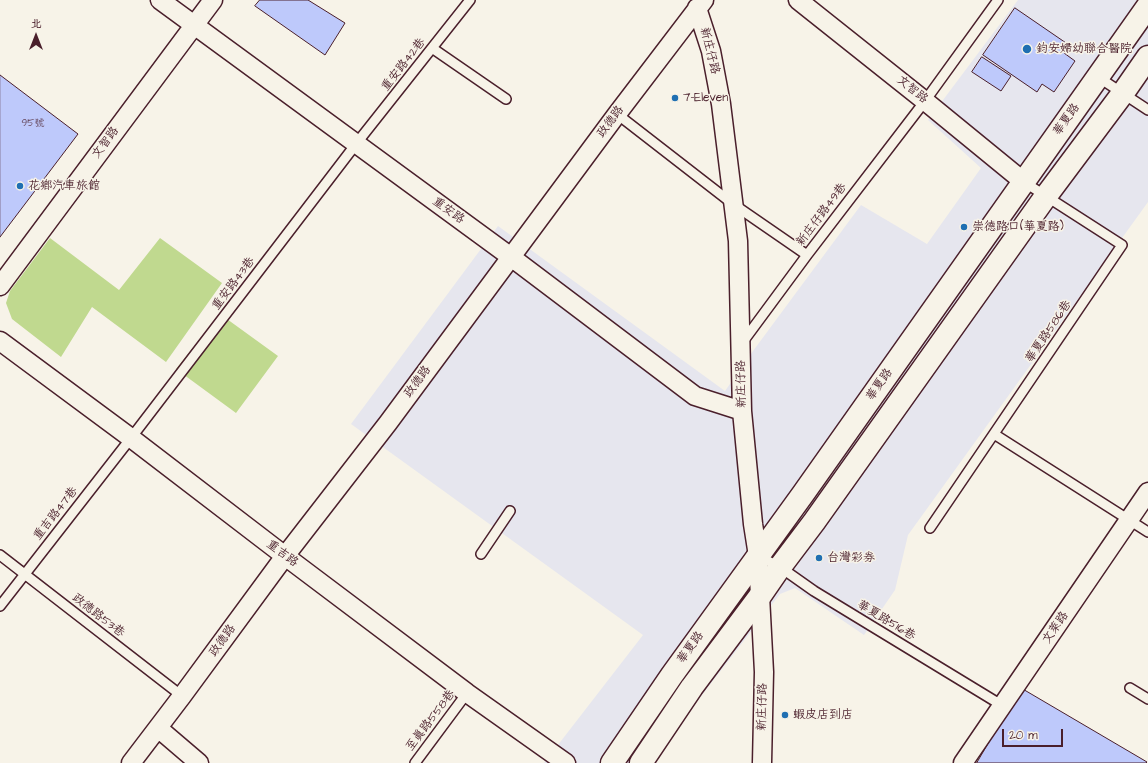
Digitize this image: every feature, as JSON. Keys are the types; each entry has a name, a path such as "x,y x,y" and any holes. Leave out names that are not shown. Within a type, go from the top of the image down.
{"street":[{"name":"重安路","path":"160,0 511,257 695,396 742,411"},
{"name":"文智路","path":"0,286 213,0"},
{"name":"文智路","path":"798,0 1024,182"},
{"name":"政德路","path":"131,763 285,556 388,423 700,4"},
{"name":"新庄仔路","path":"700,4 711,51 719,96 738,241 742,411 753,524 758,556 764,672 762,763"},
{"name":"華夏路","path":"612,763 676,670 808,487 1148,6"},
{"name":"華夏路","path":"641,763 692,687 814,522 1046,196 1123,94 1148,57"},
{"name":"重吉路","path":"0,341 131,438 467,693 566,763"},
{"name":"文萊路","path":"964,763 1148,492"},
{"path":"158,728 199,763"}],"lane":[{"name":"重安路42巷","path":"356,144 470,0"},
{"name":"新庄仔路49巷","path":"741,344 925,101 998,0"},
{"path":"432,48 506,99"},
{"path":"1098,77 1148,110"},
{"path":"617,114 733,204 807,255"},
{"name":"重安路43巷","path":"131,438 356,144"},
{"name":"華夏路586巷","path":"930,528 1122,245 1024,182"},
{"path":"994,434 1148,532"},
{"name":"重吉路47巷","path":"0,606 131,438"},
{"path":"481,554 510,511"},
{"name":"政德路53巷","path":"0,555 182,696"},
{"name":"華夏路516巷","path":"758,556 780,567 814,591 1003,706"},
{"path":"1130,688 1148,699"},
{"name":"至真路558巷","path":"415,763 467,693"}],"shaded area":[{"path":"1018,0 1148,0 1148,202 908,535 895,590 864,635 795,588 780,594 695,704 655,763 544,763 643,635 351,424 498,226 725,391 861,205 927,244 981,168 928,120"}],"green space":[{"path":"50,238 119,290 160,238 222,283 166,362 92,307 61,357 12,319 6,303 10,291"},
{"path":"220,314 278,356 236,413 176,369"}],"building":[{"path":"260,0 308,0 345,23 325,55 255,6"},
{"name":"鈞安婦幼聯合醫院","path":"1015,8 1069,45 1064,53 1075,61 1054,92 1042,84 1037,92 983,55"},
{"name":"鈞安婦幼聯合醫院","path":"982,57 1011,76 1001,91 972,72"},
{"name":"花鄉汽車旅館","path":"0,75 78,134 0,237"},
{"path":"1021,688 1147,762 977,763"}],"place":[{"name":"鈞安婦幼聯合醫院","path":"1027,49"},
{"name":"7-Eleven","path":"675,98"},
{"name":"花鄉汽車旅館","path":"20,186"},
{"name":"崇德路口(華夏路)","path":"964,227"},
{"name":"台灣彩券","path":"819,558"},
{"name":"蝦皮店到店","path":"785,715"}]}
